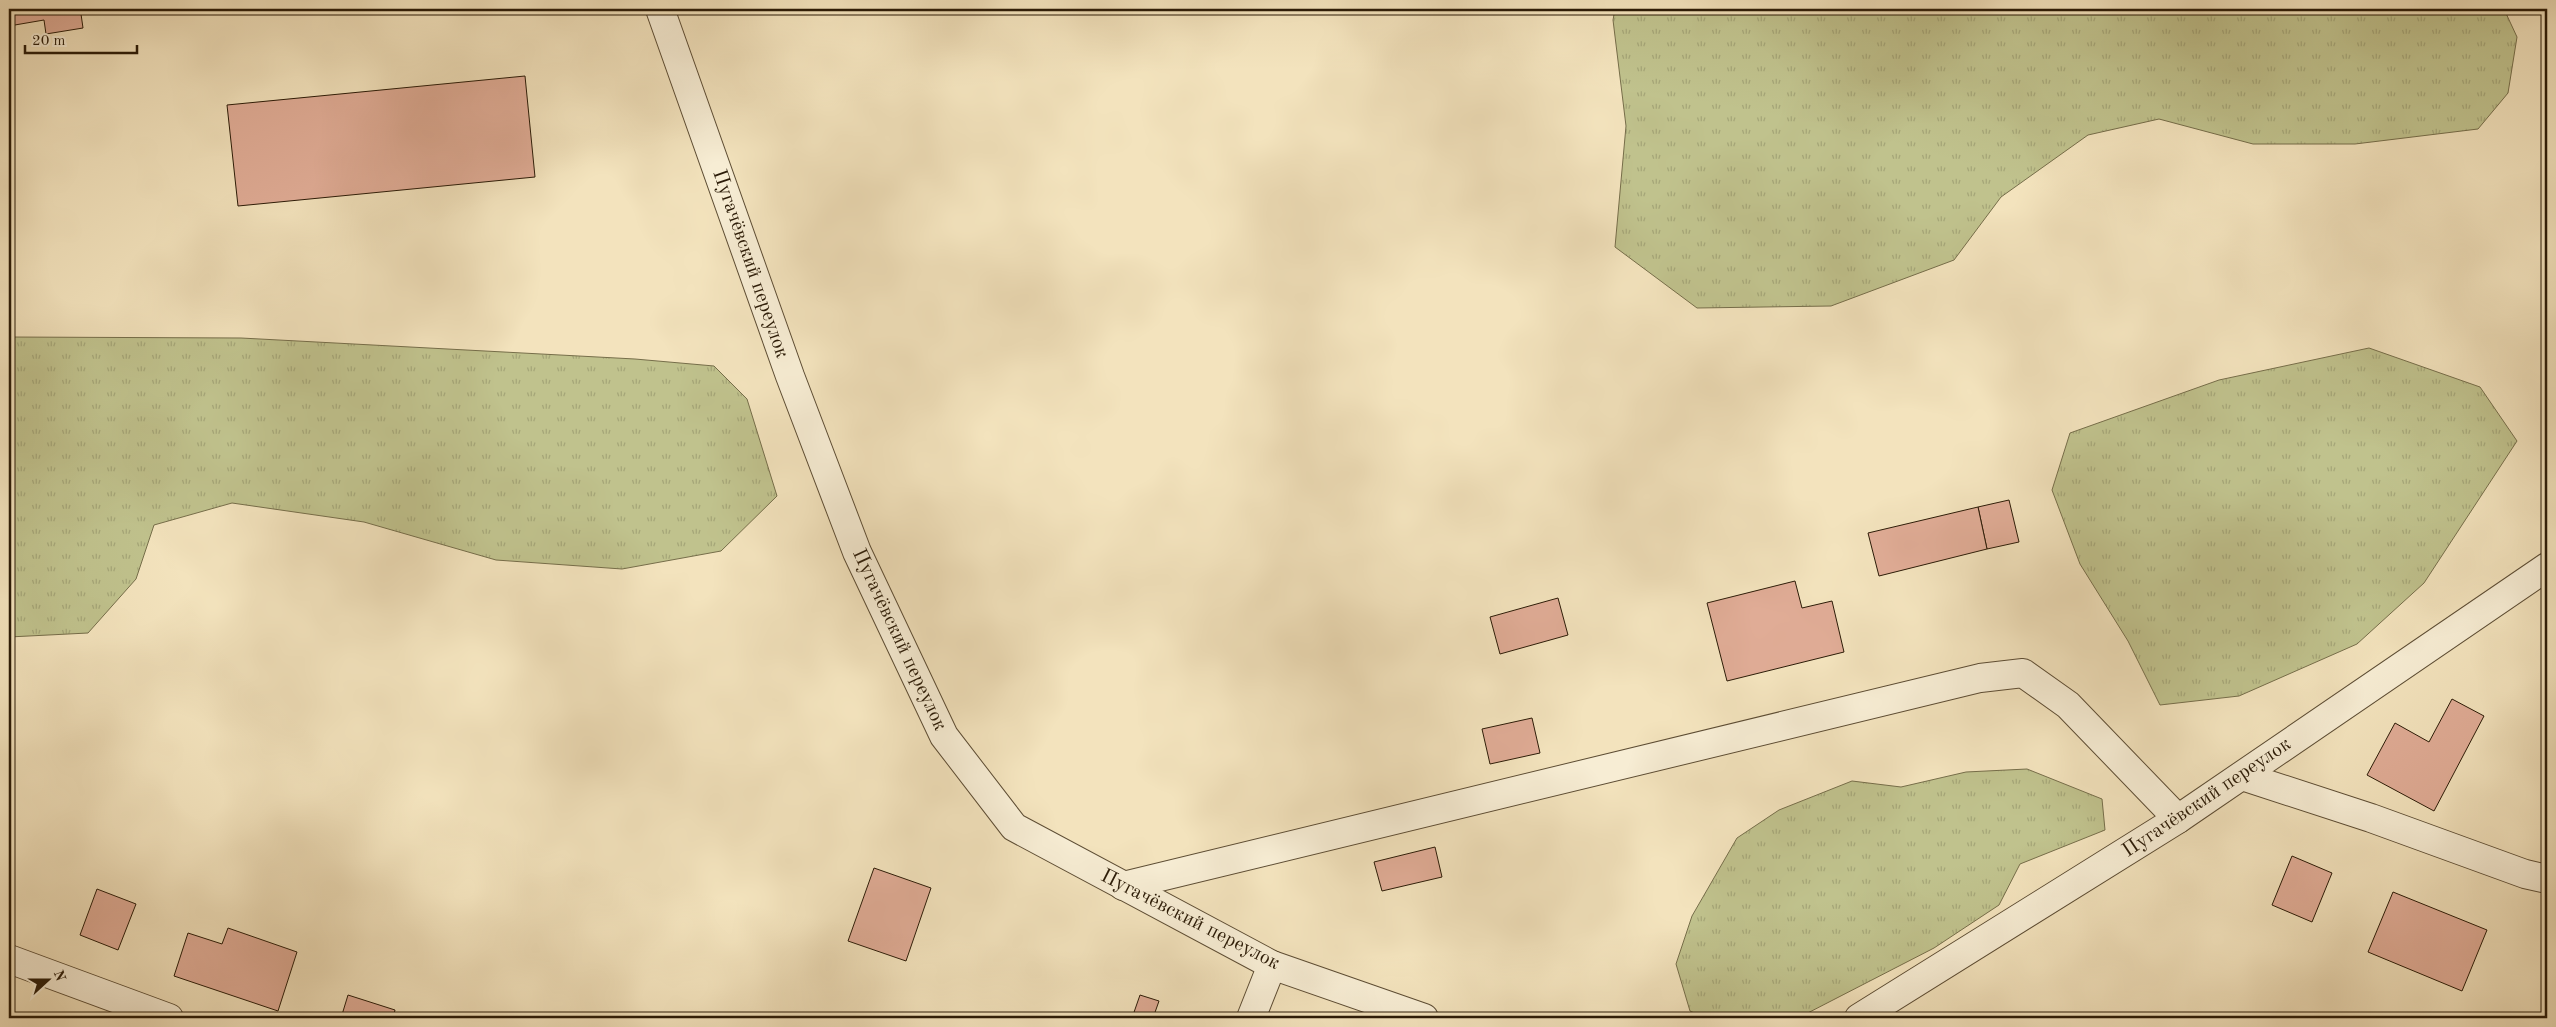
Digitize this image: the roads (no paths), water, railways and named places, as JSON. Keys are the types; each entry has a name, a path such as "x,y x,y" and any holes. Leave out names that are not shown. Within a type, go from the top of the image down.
{"street":[{"name":"Пугачёвский переулок","path":"660,9 790,376 857,552 944,736 1014,827 1272,965 1424,1018"},
{"name":"Пугачёвский переулок","path":"1860,1018 2178,819 2547,567"},
{"path":"1123,886 1980,678 2023,673 2068,705 2178,819"},
{"path":"2242,776 2371,818 2525,874 2547,879"},
{"path":"9,959 168,1018"},
{"path":"1250,1018 1272,965"}]}
